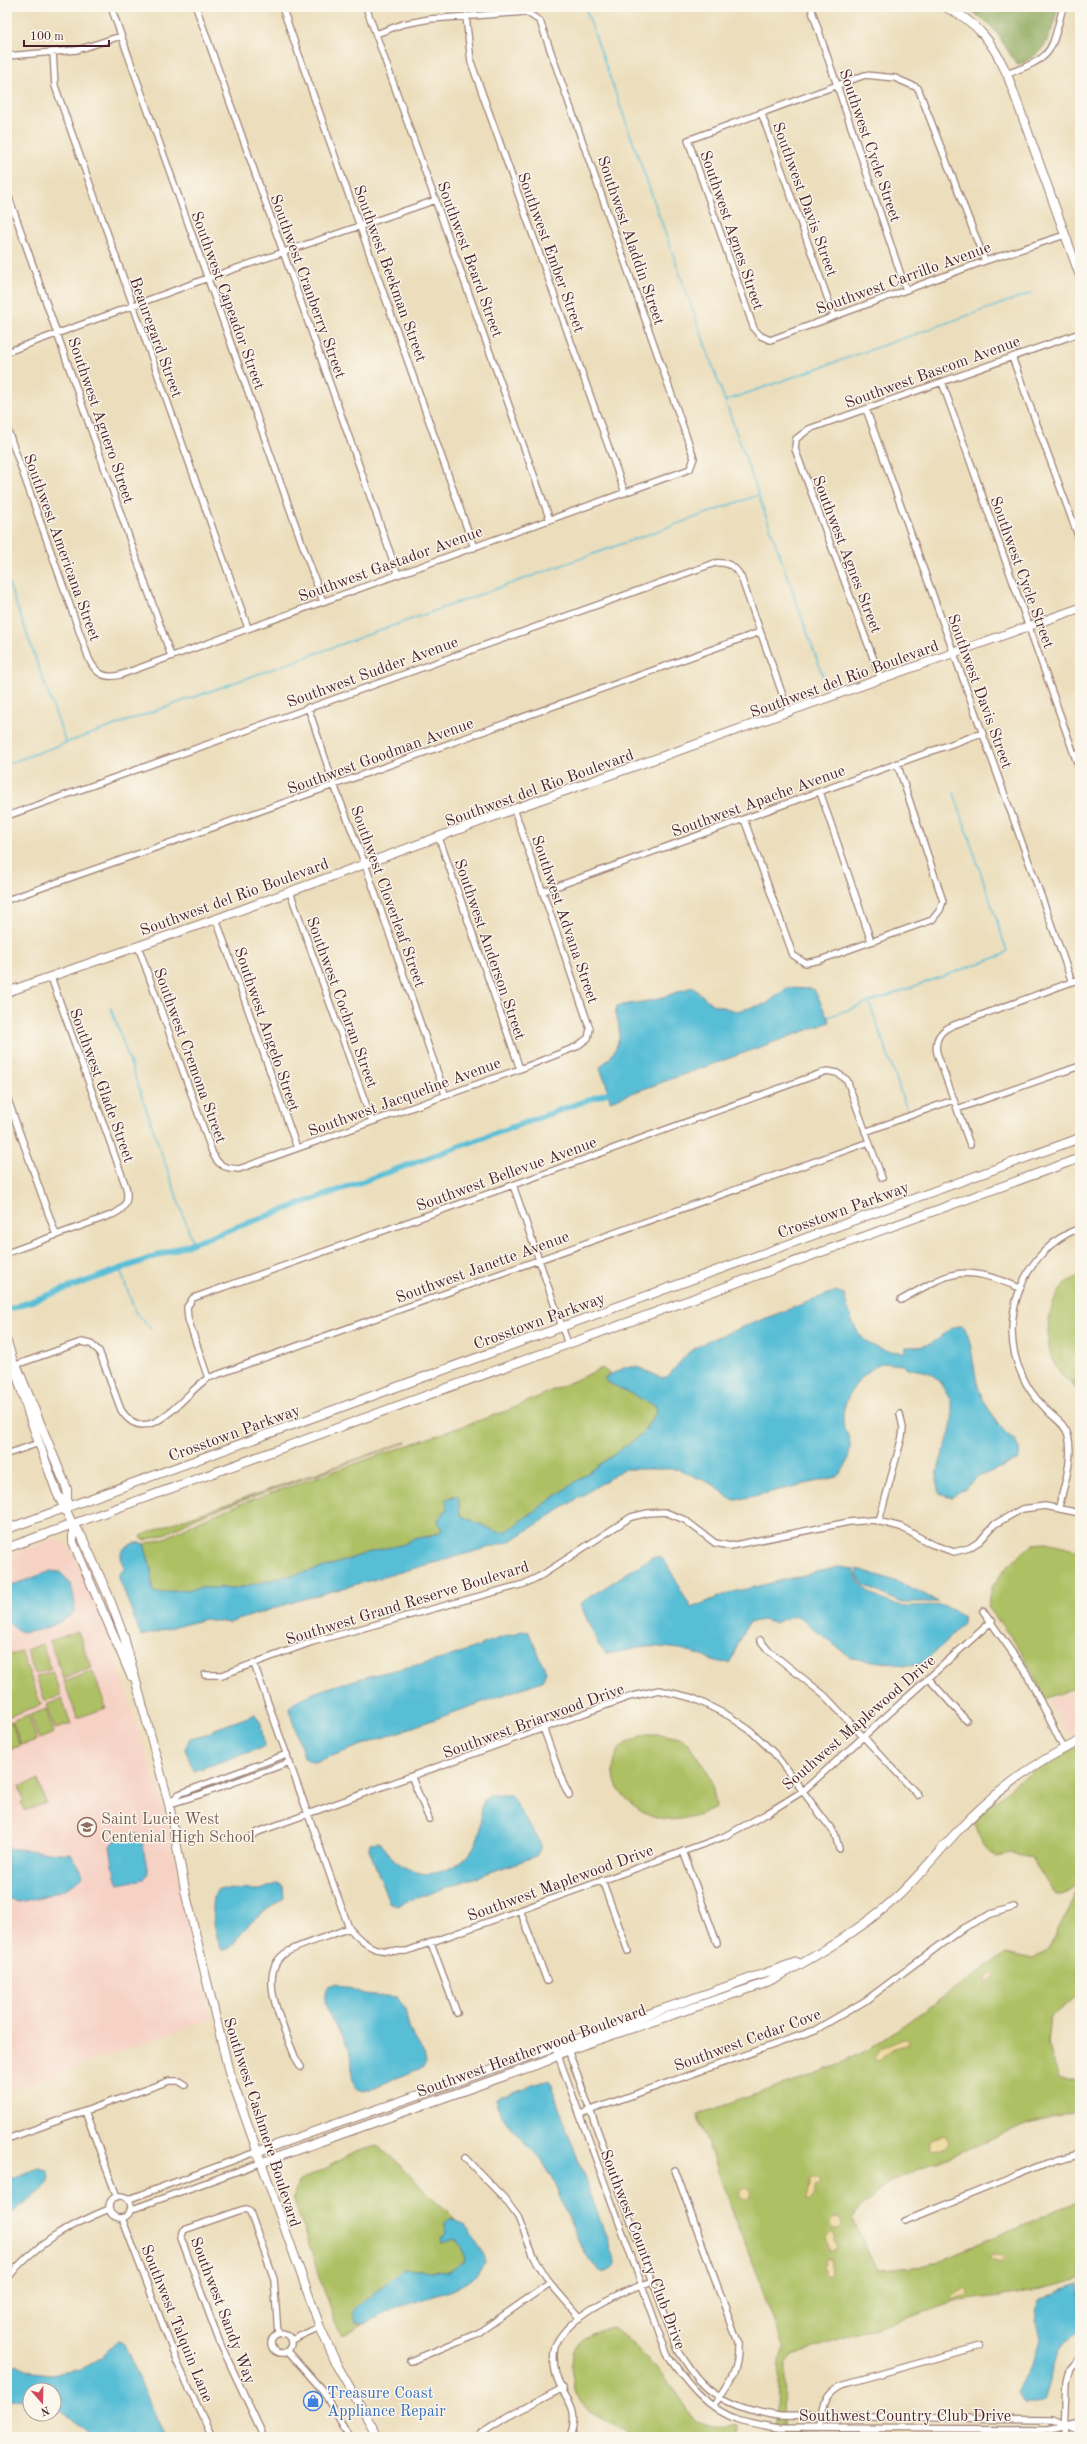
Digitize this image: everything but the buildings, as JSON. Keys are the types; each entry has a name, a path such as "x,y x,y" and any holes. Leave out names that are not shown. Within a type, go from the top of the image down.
{"street":[{"name":"Southwest Capeador Street","path":"111,7 323,602"},
{"name":"Southwest Cranberry Street","path":"196,7 398,575"},
{"name":"Southwest Beekman Street","path":"282,7 361,225 474,548"},
{"name":"Southwest Beard Street","path":"366,7 550,520"},
{"name":"Southwest Cycle Street","path":"812,7 836,84 906,290"},
{"path":"945,7 958,13 994,47 1007,74 1080,276"},
{"path":"1007,74 1039,61 1048,53 1063,7"},
{"name":"Southwest Aladdin Street","path":"466,16 526,12 540,21 694,458 690,469"},
{"path":"376,34 413,21 466,16"},
{"name":"Southwest Ember Street","path":"466,16 471,62 624,493"},
{"path":"7,56 85,48 121,36"},
{"name":"Beauregard Street","path":"53,52 55,86 248,628"},
{"path":"761,112 836,84 865,75 895,78 918,88 984,261"},
{"name":"Southwest Agnes Street","path":"754,329 688,140 761,112"},
{"name":"Southwest Davis Street","path":"761,112 834,316"},
{"name":"Southwest Aguero Street","path":"7,192 171,656"},
{"path":"7,352 133,307 208,278 436,200"},
{"name":"Southwest Carrillo Avenue","path":"754,329 761,336 770,340 984,261 1064,235"},
{"name":"Southwest Bascom Avenue","path":"796,439 809,429 1080,333"},
{"path":"1012,356 1080,541"},
{"name":"Southwest Cycle Street","path":"942,382 1080,771"},
{"name":"Southwest Davis Street","path":"866,409 1072,982"},
{"name":"Southwest Americana Street","path":"7,428 89,660 99,673"},
{"name":"Southwest Agnes Street","path":"796,439 795,449 881,679"},
{"name":"Southwest Gastador Avenue","path":"99,673 115,676 690,469"},
{"name":"Southwest Sudder Avenue","path":"7,816 308,707 715,563 730,565 735,568 741,578 760,632"},
{"name":"Southwest del Rio Boulevard","path":"7,992 216,919 439,838 514,809 789,713 1080,608"},
{"path":"760,632 789,713"},
{"name":"Southwest Goodman Avenue","path":"7,900 334,785 760,632"},
{"name":"Southwest Cloverleaf Street","path":"308,707 334,785 365,864 445,1094"},
{"name":"Southwest Apache Avenue","path":"544,891 982,733"},
{"path":"744,819 793,955 805,963 820,960 932,920 940,910 943,901 897,763"},
{"path":"820,792 871,942"},
{"name":"Southwest Advana Street","path":"514,809 544,891 590,1029 588,1038"},
{"name":"Southwest Anderson Street","path":"439,838 520,1069"},
{"name":"Southwest Cochran Street","path":"290,892 372,1121"},
{"name":"Southwest Angelo Street","path":"216,919 296,1148"},
{"name":"Southwest Cremona Street","path":"138,946 212,1152 217,1163 226,1168"},
{"name":"Southwest Glade Street","path":"51,977 126,1187 126,1203 122,1209 114,1214 56,1235"},
{"path":"970,1145 937,1053 936,1039 943,1031 954,1025 1080,979"},
{"name":"Southwest Jacqueline Avenue","path":"226,1168 239,1169 445,1094 520,1069 576,1047 588,1038"},
{"path":"957,1109 1080,1066"},
{"name":"Southwest Bellevue Avenue","path":"208,1378 188,1319 188,1307 193,1298 513,1185 827,1071 837,1073 847,1080 865,1132"},
{"path":"7,1097 56,1235 7,1253"},
{"path":"882,1178 865,1132 953,1100"},
{"name":"Crosstown Parkway","path":"7,1529 1080,1138"},
{"name":"Southwest Janette Avenue","path":"11,1367 81,1342 91,1344 99,1351 121,1410 127,1419 137,1424 149,1425 162,1419 199,1383 208,1378 869,1142"},
{"name":"Crosstown Parkway","path":"7,1548 1080,1158"},
{"path":"513,1185 568,1344"},
{"path":"1060,1507 1070,1449 1068,1434 1059,1421 1045,1409 1022,1375 1013,1336 1013,1311 1020,1288 1039,1256 1055,1242 1080,1228"},
{"path":"901,1300 943,1278 965,1272 989,1276 1020,1288"},
{"name":"Southwest Cashmere Boulevard","path":"7,1342 11,1367 57,1492 67,1508 73,1525 73,1542 135,1684 169,1804 186,1895 228,2072 320,2327 337,2365 378,2437"},
{"name":"Southwest Cashmere Boulevard","path":"11,1367 22,1374 67,1489 67,1508"},
{"path":"880,1521 902,1437 903,1428 900,1414"},
{"path":"7,1454 39,1443"},
{"name":"Southwest Grand Reserve Boulevard","path":"205,1676 222,1675 312,1642 524,1584 542,1575 631,1517 648,1512 665,1512 685,1520 715,1542 730,1546 849,1522 880,1521 901,1528 931,1544 954,1552 969,1548 980,1541 995,1524 1022,1509 1045,1506 1060,1507 1080,1513"},
{"path":"983,1611 992,1621 1026,1672 1064,1748"},
{"name":"Southwest Maplewood Drive","path":"254,1664 350,1928 362,1943 380,1952 407,1951 683,1852 722,1837 766,1814 803,1791 864,1738 992,1621"},
{"path":"760,1640 768,1650 825,1696 918,1795"},
{"path":"928,1678 966,1720"},
{"name":"Southwest Briarwood Drive","path":"247,1839 309,1814 544,1730 629,1697 659,1690 692,1698 740,1723 774,1753 835,1834 838,1849"},
{"path":"544,1730 563,1783 569,1795"},
{"name":"Southwest Heatherwood Boulevard","path":"256,2152 557,2051 809,1958 857,1927 895,1898 926,1869 955,1834 1011,1783 1064,1748 1080,1741"},
{"path":"169,1804 178,1794 287,1754"},
{"path":"169,1804 202,1794 290,1762"},
{"path":"412,1778 429,1819"},
{"path":"683,1852 717,1943"},
{"path":"602,1880 628,1951"},
{"name":"Southwest Cedar Cove","path":"580,2114 815,2030 865,2001 964,1928 991,1914 1014,1907"},
{"path":"520,1910 546,1981"},
{"path":"301,2067 295,2057 270,1990 272,1974 277,1961 288,1952 350,1928"},
{"path":"431,1943 457,2013"},
{"name":"Southwest Country Club Drive","path":"567,2047 678,2350 702,2383 720,2396 756,2413 779,2416 1053,2419 1080,2432"},
{"name":"Southwest Heatherwood Boulevard","path":"260,2163 547,2061 557,2051"},
{"name":"Southwest Country Club Drive","path":"557,2051 667,2354 695,2391 714,2405 738,2420 780,2428 1048,2429 1064,2424 1080,2422"},
{"path":"7,2139 168,2081 179,2081 185,2085"},
{"path":"86,2111 116,2197"},
{"path":"256,2152 176,2182 126,2198 116,2197 111,2200 109,2210 113,2216 122,2218 130,2210 260,2163"},
{"path":"905,2221 1055,2160 1080,2154"},
{"path":"464,2158 504,2198 518,2217 534,2257 550,2283 580,2318"},
{"path":"675,2170 738,2342 739,2359 734,2377 714,2405"},
{"path":"176,2182 177,2187 182,2190"},
{"path":"126,2198 130,2203 130,2210"},
{"name":"Southwest Sandy Way","path":"264,2437 220,2343 181,2238 184,2230 247,2209 250,2212 274,2279 278,2334"},
{"path":"7,2279 36,2249 55,2235 82,2220 109,2210"},
{"name":"Southwest Talquin Lane","path":"122,2218 177,2362 212,2437"},
{"path":"570,2437 574,2415 570,2401 557,2377 554,2363 557,2342 580,2318 598,2303 653,2280"},
{"path":"411,2361 478,2333 550,2283"},
{"path":"291,2340 320,2327"},
{"path":"288,2351 281,2353 273,2348 272,2340 278,2334 287,2335 291,2340"},
{"path":"288,2351 291,2340"},
{"path":"820,2428 825,2399 830,2391 842,2385 980,2346"},
{"path":"288,2351 323,2391 349,2437"},
{"path":"1064,2437 1070,2368 1080,2357"},
{"path":"476,2437 507,2417 563,2388"}],"shaded area":[{"name":"Saint Lucie West Centenial High School","path":"53,1540 62,1541 69,1547 106,1627 163,1805 194,1954 211,2019 7,2092 7,1556"},
{"path":"1080,1689 1080,1732 1069,1736 1066,1734 1050,1700"}],"green space":[{"path":"967,7 1058,7 1053,27 1046,43 1035,55 1017,65 994,29"},
{"path":"1080,1275 1080,1377 1071,1384 1058,1370 1051,1357 1048,1326 1053,1304 1062,1287"},
{"path":"602,1368 610,1374 604,1378 656,1406 657,1412 641,1435 507,1531 497,1532 460,1515 458,1496 452,1496 447,1509 438,1520 442,1531 427,1537 414,1538 406,1544 373,1551 326,1567 238,1588 201,1588 155,1594 152,1591 151,1568 144,1544 165,1538 200,1520 251,1500 509,1410"},
{"path":"1080,1377 1080,1392 1071,1384"},
{"path":"406,1442 199,1516 163,1535 145,1540 142,1539 141,1536 167,1525"},
{"path":"1046,1543 1080,1551 1080,1686 1045,1699 1022,1652 988,1607 992,1587 1006,1567 1034,1544"},
{"path":"78,1631 91,1668 63,1678 50,1641"},
{"path":"42,1644 51,1668 35,1674 26,1650"},
{"path":"21,1651 41,1705 7,1717 7,1656"},
{"path":"52,1671 61,1696 45,1701 36,1677"},
{"path":"93,1671 106,1708 77,1718 64,1681"},
{"path":"62,1699 71,1724 55,1729 46,1705"},
{"path":"46,1709 54,1733 39,1739 30,1715"},
{"path":"28,1715 37,1740 21,1745 12,1721"},
{"path":"11,1721 20,1746 7,1750 7,1723"},
{"path":"645,1734 660,1734 680,1738 689,1744 711,1778 716,1807 693,1816 669,1820 657,1818 645,1813 624,1797 618,1787 614,1775 614,1763 621,1747"},
{"path":"1080,1745 1080,1881 1070,1892 1056,1895 1031,1858 1011,1854 997,1857 992,1853 982,1841 974,1820 998,1798 1037,1768"},
{"path":"38,1780 46,1803 24,1811 21,1802 24,1801 19,1786"},
{"path":"1080,1887 1080,1994 1050,2017 1047,2043 1058,2080 1080,2080 1080,2111 1028,2124 889,2182 862,2206 853,2219 877,2270 927,2266 1080,2200 1080,2280 1033,2292 959,2301 792,2355 785,2365 784,2432 1024,2437 756,2437 776,2433 779,2360 783,2346 697,2115 836,2066 872,2047 1006,1953 1033,1959 1047,1951"},
{"path":"377,2146 390,2155 454,2219 449,2219 445,2223 446,2233 442,2242 456,2238 462,2246 465,2261 449,2272 404,2269 356,2307 355,2322 362,2324 343,2336 335,2322 293,2198 298,2182 358,2151"},
{"path":"613,2328 631,2343 660,2373 692,2417 708,2426 726,2427 738,2425 738,2437 629,2437 618,2428 590,2411 580,2402 576,2391 572,2358 578,2343 584,2337 592,2333"}],"sand":[{"path":"991,1974 994,1975 994,1978 985,1983 985,1977"},
{"path":"903,2039 908,2039 909,2044 891,2049 879,2060 875,2060 874,2058 880,2049"},
{"path":"944,2135 948,2142 945,2147 933,2151 929,2149 932,2140"},
{"path":"811,2178 819,2178 821,2184 815,2186 815,2194 810,2200 807,2199"},
{"path":"746,2187 750,2189 752,2193 750,2197 746,2199 742,2197 740,2193 742,2189"},
{"path":"837,2217 841,2219 843,2223 841,2227 837,2229 833,2227 831,2223 833,2219"},
{"path":"831,2232 835,2234 835,2242 838,2248 831,2252 827,2236"},
{"path":"992,2254 1003,2255 1006,2258 998,2262 988,2257"},
{"path":"826,2259 830,2259 832,2273 830,2276 825,2274 823,2267"},
{"path":"964,2289 968,2289 968,2295 954,2300 952,2297"}],"water":[{"path":"692,987 712,1004 736,1011 766,1004 787,988 814,989 830,1022 610,1101 606,1083 600,1069 612,1055 619,1038 619,1026 615,1014 617,1006 654,1000"},
{"path":"836,1291 844,1294 851,1319 862,1337 869,1343 879,1348 890,1351 905,1352 906,1347 931,1344 950,1329 963,1326 967,1332 969,1340 979,1390 996,1420 1017,1444 1019,1451 1018,1460 976,1478 967,1488 952,1497 939,1493 937,1482 938,1470 950,1432 952,1419 952,1406 947,1393 939,1380 931,1374 920,1370 906,1368 904,1365 881,1363 858,1381 852,1389 844,1408 844,1427 849,1437 850,1448 846,1465 836,1477 736,1500 730,1499 714,1485 678,1469 624,1469 509,1542 300,1600 229,1623 205,1619 141,1636 119,1578 119,1574 124,1570 121,1554 122,1551 131,1544 144,1544 151,1568 152,1591 156,1593 201,1588 238,1588 326,1567 373,1551 405,1544 414,1538 429,1537 442,1531 438,1520 447,1509 446,1499 458,1495 460,1515 497,1532 507,1531 641,1435 657,1412 656,1406 607,1382 604,1378 626,1367 637,1367 662,1378 667,1377 689,1352 707,1341"},
{"path":"652,1557 659,1557 665,1561 691,1608 729,1593 838,1567 854,1569 859,1582 864,1588 885,1601 908,1606 931,1605 946,1607 962,1616 963,1623 933,1655 918,1664 911,1666 851,1658 796,1615 774,1623 763,1620 748,1623 730,1662 726,1663 686,1650 663,1647 636,1648 616,1653 606,1653 599,1646 581,1606 582,1602"},
{"path":"857,1569 899,1582 938,1602 899,1602 863,1585 857,1576"},
{"path":"51,1571 59,1572 70,1584 75,1601 74,1612 58,1623 35,1631 23,1632 7,1622 7,1587"},
{"path":"522,1631 529,1632 546,1671 542,1681 315,1762 311,1762 304,1757 289,1710 295,1702 310,1694 332,1687 384,1672 442,1659"},
{"path":"256,1714 261,1724 264,1747 194,1771 185,1749 190,1738 210,1733 215,1729"},
{"path":"491,1795 510,1795 540,1841 540,1849 536,1856 397,1905 389,1902 369,1849 370,1843 379,1842 396,1861 413,1871 428,1874 446,1870 462,1861 473,1848 479,1836 484,1800"},
{"path":"136,1834 141,1836 148,1873 144,1879 119,1884 115,1877 110,1846 117,1839"},
{"path":"7,1848 71,1854 83,1875 78,1881 65,1889 48,1895 19,1902 7,1899"},
{"path":"277,1884 283,1886 284,1898 252,1922 229,1949 222,1950 217,1937 213,1910 213,1902 218,1889 259,1890"},
{"path":"337,1983 364,1994 397,1997 405,2009 409,2028 424,2054 426,2061 424,2067 365,2091 356,2088 352,2078 351,2053 331,2018 325,2002 325,1994 328,1986"},
{"path":"549,2080 616,2264 614,2268 603,2273 594,2265 586,2254 570,2223 557,2190 544,2164 507,2123 497,2106 496,2098 500,2096"},
{"path":"39,2168 47,2170 50,2177 49,2182 37,2194 7,2217 7,2180"},
{"path":"449,2219 461,2223 473,2235 482,2250 486,2263 468,2282 453,2290 399,2306 366,2323 355,2322 353,2312 356,2307 404,2269 449,2272 465,2261 462,2246 456,2238 442,2242 441,2238 446,2233 445,2223"},
{"path":"1080,2285 1080,2331 1064,2342 1059,2349 1043,2401 1035,2404 1023,2404 1017,2393 1036,2354 1040,2339 1036,2322 1039,2301 1059,2291"},
{"path":"118,2340 124,2344 165,2437 96,2437 62,2412 62,2382 22,2382 22,2400 7,2399 7,2371 17,2365 34,2372 50,2374 79,2370 101,2358"}],"waterway":[{"path":"585,7 826,685"},
{"path":"725,401 1032,293"},
{"path":"7,764 758,495"},
{"path":"7,579 66,743"},
{"path":"828,1017 1003,955 1007,951 954,793"},
{"path":"869,1002 906,1107"},
{"path":"111,1008 193,1243"},
{"path":"7,1310 607,1093"},
{"path":"120,1269 135,1312 151,1329"}],"place":[{"name":"Saint Lucie West Centenial High School","path":"87,1827"},
{"name":"Treasure Coast Appliance Repair","path":"313,2401"}]}
